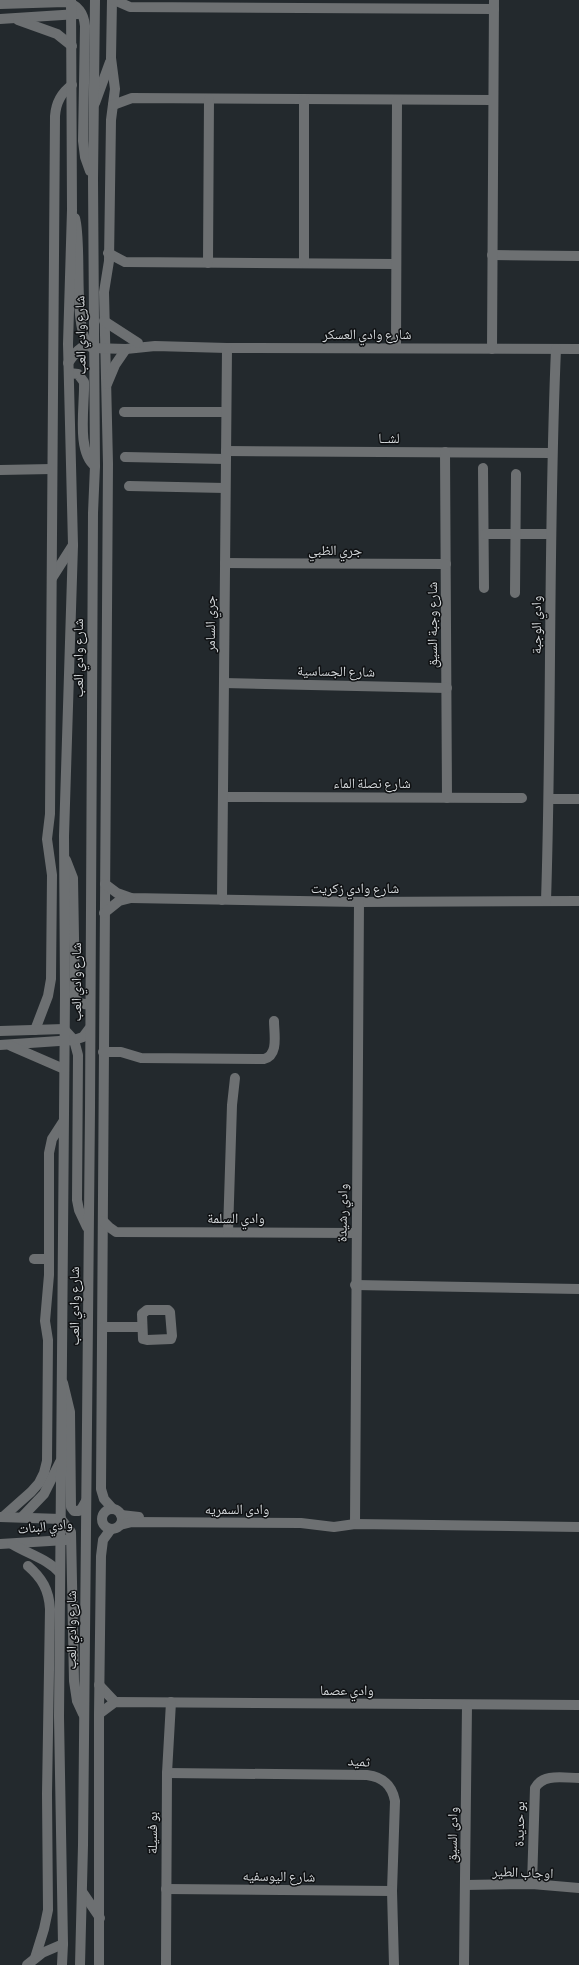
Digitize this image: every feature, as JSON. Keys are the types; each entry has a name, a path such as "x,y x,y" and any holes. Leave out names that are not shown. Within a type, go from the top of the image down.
{"street":[{"path":"97,346 104,321 104,288 108,270 113,105 115,89 111,58 111,18 113,0 130,7"},
{"path":"0,4 35,1 71,1 76,14 85,26 83,141 86,161 93,179"},
{"path":"0,19 76,14 95,2"},
{"name":"شارع وادي العب","path":"80,1965 83,1893 85,1716 85,1525 88,1376 93,513 97,346 93,220 95,2"},
{"path":"111,18 118,12 130,7 216,4 271,9 303,4 494,4 492,349"},
{"name":"شارع وادي العب","path":"64,1029 64,836 73,545 69,368 72,210 72,46 76,14"},
{"path":"14,19 57,34 72,46"},
{"path":"93,108 108,72 111,58"},
{"name":"شارع وادي العب","path":"35,1030 48,996 51,971 52,875 47,839 50,814 55,116 58,102 66,90 72,85"},
{"path":"115,89 132,98"},
{"path":"113,105 132,98 493,100"},
{"path":"208,263 209,99"},
{"path":"304,99 304,263"},
{"path":"396,100 396,348"},
{"path":"72,210 79,236 80,323 97,346 105,389 108,464 102,1129 104,1326 102,1494 116,1520 103,1540 101,1551 99,1685 100,1965"},
{"path":"93,220 109,241"},
{"path":"108,253 125,262"},
{"path":"492,255 579,256"},
{"path":"108,270 125,262 396,264"},
{"path":"104,321 138,343"},
{"name":"شارع وادي العسكر","path":"97,346 138,343 155,346"},
{"path":"95,466 89,462 84,449 84,382 78,374 69,368 78,350 97,346"},
{"name":"شارع وادي العسكر","path":"97,346 126,349 155,346 227,348 579,349"},
{"name":"جري السامر","path":"222,900 227,348"},
{"path":"105,389 115,365 126,349"},
{"name":"وادي الوجبة","path":"546,901 549,799 551,453 556,349"},
{"path":"124,412 226,412"},
{"name":"لشــا","path":"125,457 445,452 551,453"},
{"name":"شارع وجبة السيق","path":"445,452 447,798"},
{"path":"93,513 108,464"},
{"path":"0,470 52,468"},
{"path":"483,468 485,534 484,588"},
{"path":"514,593 516,474"},
{"path":"129,486 225,488"},
{"path":"485,534 550,534"},
{"path":"52,578 73,545"},
{"name":"جري الظبي","path":"225,563 446,564"},
{"name":"شارع الجساسية","path":"224,683 446,688"},
{"name":"شارع نصلة الماء","path":"223,797 522,798"},
{"path":"549,799 579,800"},
{"path":"50,863 64,836"},
{"path":"91,839 105,870"},
{"path":"65,857 73,878 75,996 79,1003 90,1004"},
{"name":"شارع وادي زكريت","path":"105,884 117,893 131,898"},
{"name":"شارع وادي زكريت","path":"104,913 119,901 131,898 359,902 579,901"},
{"name":"وادي رشيدة","path":"355,1524 355,1233 359,902"},
{"path":"90,956 104,925"},
{"path":"51,971 65,994"},
{"path":"103,1052 121,1052 141,1058 264,1058 269,1057 274,1049 274,1021"},
{"path":"0,1031 64,1029 69,1041 78,1055 77,1200 83,1220 88,1230"},
{"path":"3,1045 69,1041 83,1037 89,1029"},
{"name":"شارع وادي العب","path":"62,1965 63,1944 59,1717 61,1313 64,1070 69,1041"},
{"path":"3,1045 35,1055 64,1070"},
{"path":"228,1232 232,1105 235,1078"},
{"path":"90,1110 102,1129"},
{"path":"2,1516 39,1484 47,1461 48,1340 45,1321 49,1259 50,1148 52,1139 63,1122"},
{"path":"103,1221 116,1232 103,1244"},
{"name":"وادي السلمة","path":"116,1232 355,1233"},
{"path":"34,1259 49,1259"},
{"path":"355,1285 579,1289"},
{"path":"47,1291 61,1313"},
{"path":"104,1326 142,1327"},
{"path":"88,1376 103,1343"},
{"path":"61,1378 66,1391 70,1412 71,1507 74,1511 79,1511 86,1500"},
{"path":"86,1434 102,1459"},
{"path":"22,1517 44,1494 61,1458"},
{"name":"وادي البنات","path":"2,1516 61,1519"},
{"name":"وادى السمريه","path":"116,1520 294,1518 345,1521 355,1524 579,1527"},
{"path":"61,1519 70,1528 72,1540 74,1681 77,1701 85,1716"},
{"name":"وادي البنات","path":"0,1544 72,1540 78,1538 83,1533 85,1525"},
{"path":"12,1544 26,1553 45,1561 60,1573"},
{"path":"28,1566 36,1572 46,1586 50,1609 47,1794 48,1910 46,1923 35,1958"},
{"path":"99,1685 115,1702 99,1714"},
{"name":"وادي عصما","path":"115,1702 579,1705"},
{"name":"بو فسيلة","path":"166,1965 167,1773 171,1702"},
{"name":"وادى السيق","path":"464,1965 468,1705"},
{"name":"ثميد","path":"167,1773 367,1775 382,1779 390,1787 395,1801 392,1891 394,1965"},
{"name":"بو حديدة","path":"532,1884 535,1788 546,1778 579,1778"},
{"path":"83,1846 100,1825"},
{"name":"اوجاب الطير","path":"465,1885 532,1884 579,1888"},
{"name":"شارع اليوسفيه","path":"166,1889 392,1891"},
{"path":"83,1893 100,1918"},
{"path":"27,1965 35,1958 63,1944"}]}
